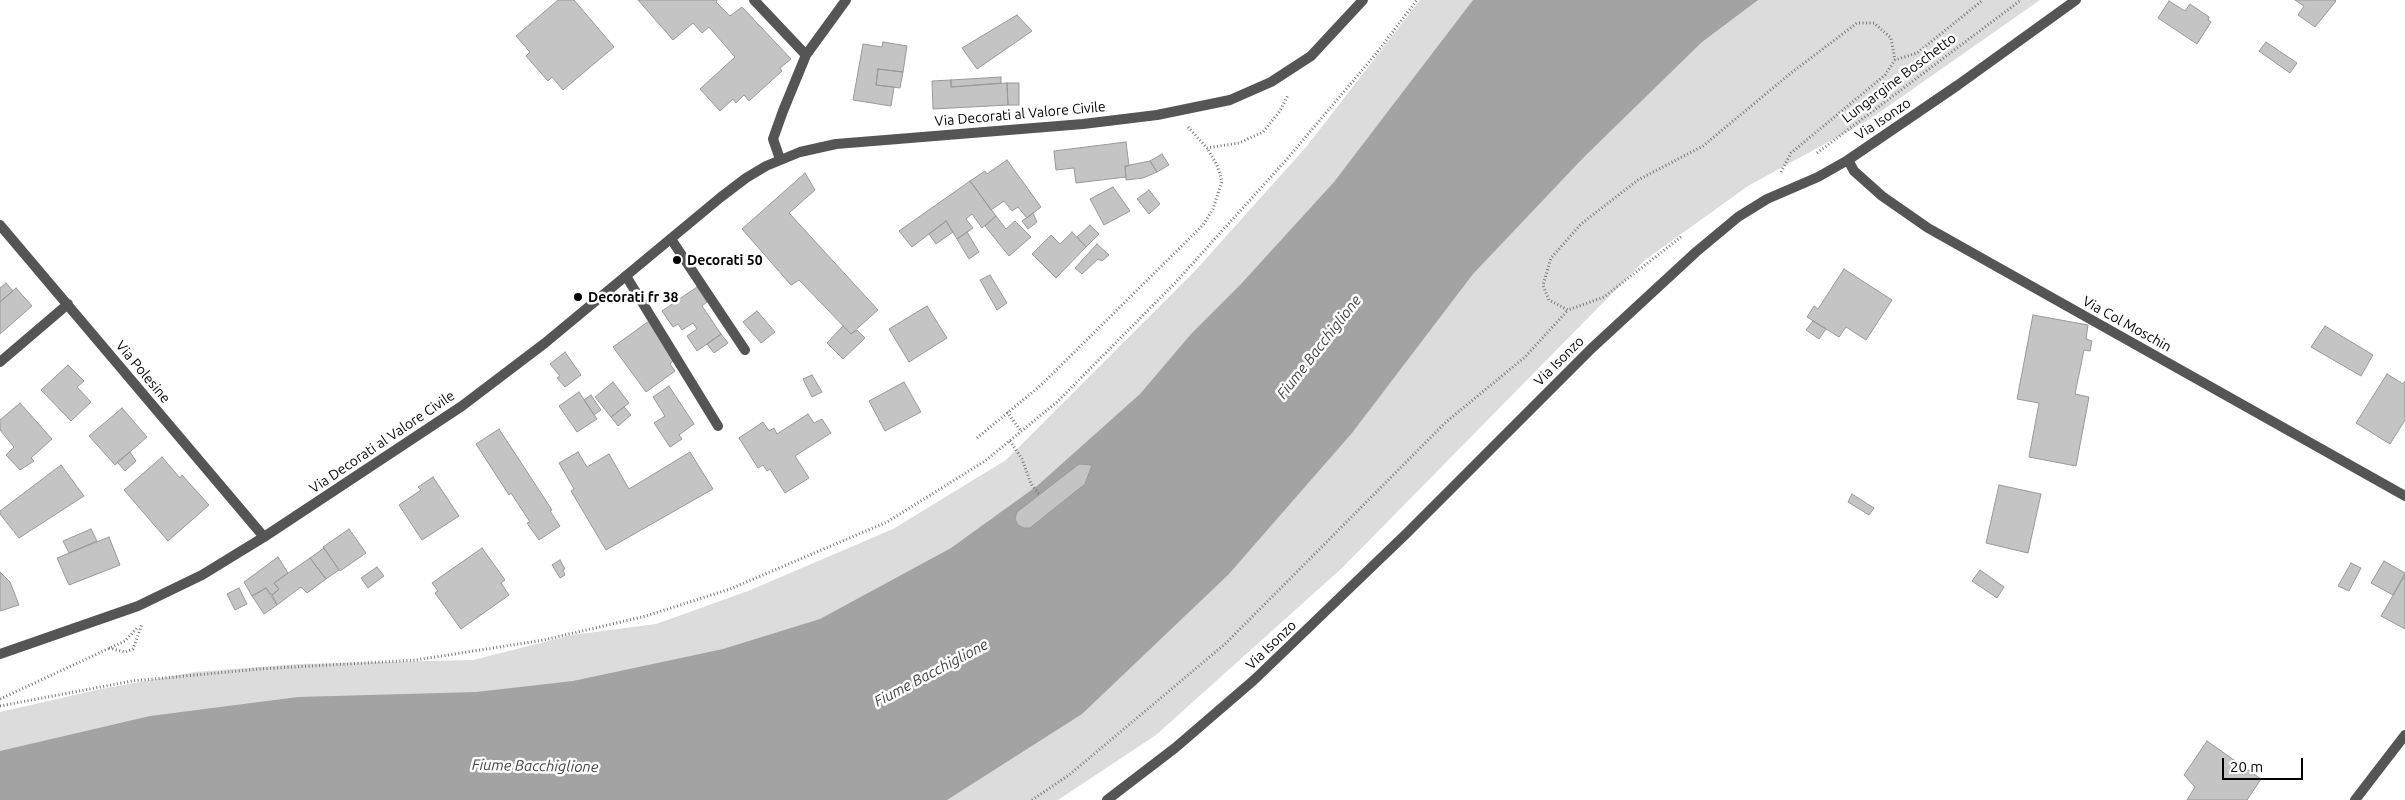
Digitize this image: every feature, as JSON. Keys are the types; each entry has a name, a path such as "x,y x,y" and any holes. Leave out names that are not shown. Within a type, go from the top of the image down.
{"street":[{"path":"754,0 806,55"},
{"path":"780,160 774,140 806,55 846,0"},
{"name":"Via Decorati al Valore Civile","path":"0,654 138,606 202,575 264,537 462,406 545,343 746,178 780,160 800,152 836,144 1083,124 1175,111 1230,100 1271,82 1311,56 1363,0"},
{"name":"Via Isonzo","path":"1106,800 1175,748 1254,680 1400,540 1655,287 1738,217 1767,199 1818,177 1848,160 1958,85 2076,0"},
{"name":"Via Col Moschin","path":"1848,160 1854,171 1882,196 1928,228 2405,496"},
{"name":"Via Polesine","path":"0,226 264,537"},
{"path":"671,239 745,350"},
{"path":"626,276 718,426"},
{"path":"0,362 68,304"},
{"path":"2356,800 2405,735"}],"path":[{"path":"0,706 132,680 259,669 416,660 544,640 646,616 730,589 887,522 985,461 1057,402 1175,283 1287,160 1375,55 1417,0"},
{"path":"1767,199 1791,153 1885,75 1895,60 1917,53 1983,0"},
{"name":"Lungargine Boschetto","path":"1816,154 2020,0"},
{"path":"1568,310 1549,300 1543,285 1551,258 1582,224 1638,180 1703,146 1791,73 1857,23 1874,23 1891,38 1895,60"},
{"path":"1208,148 1239,143 1262,132 1280,111 1290,90 1286,72"},
{"path":"977,438 1040,386 1203,225 1213,209 1222,181 1217,165 1208,148 1175,111"},
{"path":"1032,800 1069,775 1224,644 1446,422 1525,357 1568,310 1604,297 1671,244"},
{"path":"1007,412 1021,431"},
{"path":"1010,440 1022,459 1031,484 1039,494"},
{"path":"0,699 109,648 125,641 143,621 133,649 126,652 109,648"}],"shaded area":[{"path":"1420,0 2040,0 1870,119 1748,186 1645,260 1342,568 1156,735 1058,800 0,800 0,712 101,689 195,672 299,664 473,660 572,635 656,624 748,591 893,529 1006,460 1194,272 1307,146"}],"water":[{"name":"Fiume Bacchiglione","path":"1473,0 1758,0 1702,42 1584,157 1473,274 1352,433 1228,575 1082,714 947,800 0,800 0,751 150,716 298,697 476,692 573,681 723,649 820,619 951,548 1037,486 1140,394 1191,334 1241,284 1334,182"}],"building":[{"path":"558,0 574,0 614,47 563,90 552,77 548,81 526,56 530,52 516,36"},
{"path":"638,0 717,0 716,2 730,16 742,7 791,59 780,68 782,71 749,101 744,95 736,103 733,99 720,111 700,89 735,57 709,27 702,33 693,23 673,40"},
{"path":"2295,0 2336,1 2315,27 2298,15 2304,6"},
{"path":"2169,1 2185,11 2190,4 2209,17 2208,20 2211,22 2197,44 2158,18"},
{"path":"1017,15 1032,31 977,69 962,48"},
{"path":"883,42 907,46 903,72 878,69 876,85 894,87 891,106 853,100 863,44 882,47"},
{"path":"2266,42 2297,63 2290,73 2259,51"},
{"path":"878,69 903,72 900,88 876,85"},
{"path":"1001,77 1001,83 951,87 951,80"},
{"path":"951,80 951,87 1007,83 1008,105 933,109 932,81"},
{"path":"1007,83 1019,83 1019,105 1008,105"},
{"path":"1126,142 1129,166 1125,166 1126,177 1076,183 1074,168 1056,170 1054,151"},
{"path":"1162,154 1169,165 1157,172 1150,161"},
{"path":"1007,160 1041,207 1027,218 1018,207 1012,211 1004,201 991,210 970,181 985,171 987,174"},
{"path":"1150,161 1157,172 1143,178 1126,180 1125,166"},
{"path":"805,173 815,190 789,213 878,310 851,334 799,280 791,285 742,229"},
{"path":"970,181 996,216 982,228 972,214 966,219 973,228 957,239 946,221 912,247 899,231"},
{"path":"1113,187 1130,211 1104,225 1090,199"},
{"path":"1149,190 1160,204 1149,214 1137,199"},
{"path":"1033,213 1037,222 1028,229 1022,221"},
{"path":"996,216 1006,229 1015,221 1031,237 1009,256 985,226"},
{"path":"946,221 953,232 936,244 929,234"},
{"path":"1090,225 1099,234 1086,247 1077,237"},
{"path":"967,232 979,252 969,259 957,239"},
{"path":"1072,232 1086,247 1056,278 1032,254 1051,235 1060,244"},
{"path":"1097,244 1109,255 1102,261 1098,259 1082,274 1075,268"},
{"path":"1844,269 1892,300 1866,340 1846,327 1839,337 1807,317 1814,306 1818,309"},
{"path":"990,275 1007,303 997,310 980,280"},
{"path":"6,283 13,291 0,302 0,288"},
{"path":"697,287 707,302 702,306 721,334 697,351 687,336 697,329 693,323 682,330 678,324 673,327 662,311"},
{"path":"16,288 32,306 0,334 0,302"},
{"path":"927,306 947,338 909,362 889,329"},
{"path":"757,311 775,332 761,343 743,322"},
{"path":"2033,315 2088,325 2086,339 2092,341 2090,351 2084,350 2075,394 2089,397 2076,466 2029,457 2039,403 2017,399"},
{"path":"649,321 674,360 670,364 675,371 646,392 613,347"},
{"path":"1813,321 1826,329 1819,339 1806,330"},
{"path":"843,326 851,334 857,330 865,338 843,359 827,343"},
{"path":"2325,326 2373,355 2361,376 2311,347"},
{"path":"721,334 728,343 714,353 707,344"},
{"path":"565,352 581,375 565,387 557,378 560,376 550,364"},
{"path":"68,365 84,381 77,387 91,402 71,421 41,390"},
{"path":"2387,374 2403,384 2405,381 2405,420 2390,444 2356,423"},
{"path":"812,375 822,392 812,397 803,379"},
{"path":"613,382 629,403 611,417 595,397"},
{"path":"904,382 921,412 885,431 869,401"},
{"path":"669,386 694,424 679,435 682,439 670,447 654,423 665,416 653,397"},
{"path":"579,392 597,419 577,432 559,406"},
{"path":"591,395 601,410 594,415 584,400"},
{"path":"20,403 52,439 31,458 34,461 20,470 6,455 14,447 0,430 0,420"},
{"path":"624,407 631,415 618,426 611,417"},
{"path":"122,408 147,437 115,465 89,436"},
{"path":"808,414 814,423 822,419 831,433 795,456 809,478 785,493 770,469 767,471 763,465 758,468 739,438 763,422 769,431 774,428 777,434"},
{"path":"499,429 552,510 550,511 560,526 539,540 527,523 530,522 511,493 509,495 476,444"},
{"path":"130,452 136,461 125,471 117,462"},
{"path":"578,452 587,467 609,454 629,489 690,452 713,489 606,550 571,491 574,489 559,463"},
{"path":"162,457 180,478 182,475 209,505 168,541 124,490"},
{"path":"1079,464 1092,465 1085,484 1030,528 1018,525 1015,519 1017,512"},
{"path":"61,465 84,496 19,538 0,514 0,511"},
{"path":"433,477 459,516 422,540 399,505 421,490 418,487"},
{"path":"1999,485 2041,494 2028,553 1986,543"},
{"path":"1852,494 1874,508 1869,515 1848,502"},
{"path":"91,529 97,541 69,553 63,541"},
{"path":"349,529 366,553 340,571 323,547"},
{"path":"109,537 120,565 69,585 57,558"},
{"path":"324,548 339,570 326,579 310,558"},
{"path":"482,548 505,580 501,583 509,595 461,629 435,593 438,591 432,583"},
{"path":"278,557 288,573 274,583 279,589 272,595 266,588 252,596 244,582"},
{"path":"310,558 326,579 307,593 301,587 277,605 272,595 279,589 274,583"},
{"path":"560,560 565,569 563,570 565,575 560,578 552,565"},
{"path":"2384,561 2405,573 2393,595 2371,583"},
{"path":"2351,563 2361,568 2349,591 2338,586"},
{"path":"377,567 384,576 368,588 361,578"},
{"path":"1980,570 2004,587 1997,598 1972,581"},
{"path":"0,572 10,582 19,605 0,611"},
{"path":"2405,575 2405,629 2381,616"},
{"path":"239,588 247,604 235,610 227,594"},
{"path":"266,588 277,605 264,614 252,596"},
{"path":"2207,741 2261,779 2247,800 2187,800 2195,787 2184,775"}],"place":[{"name":"Decorati 50","path":"677,260"},
{"name":"Decorati fr 38","path":"578,297"}]}
